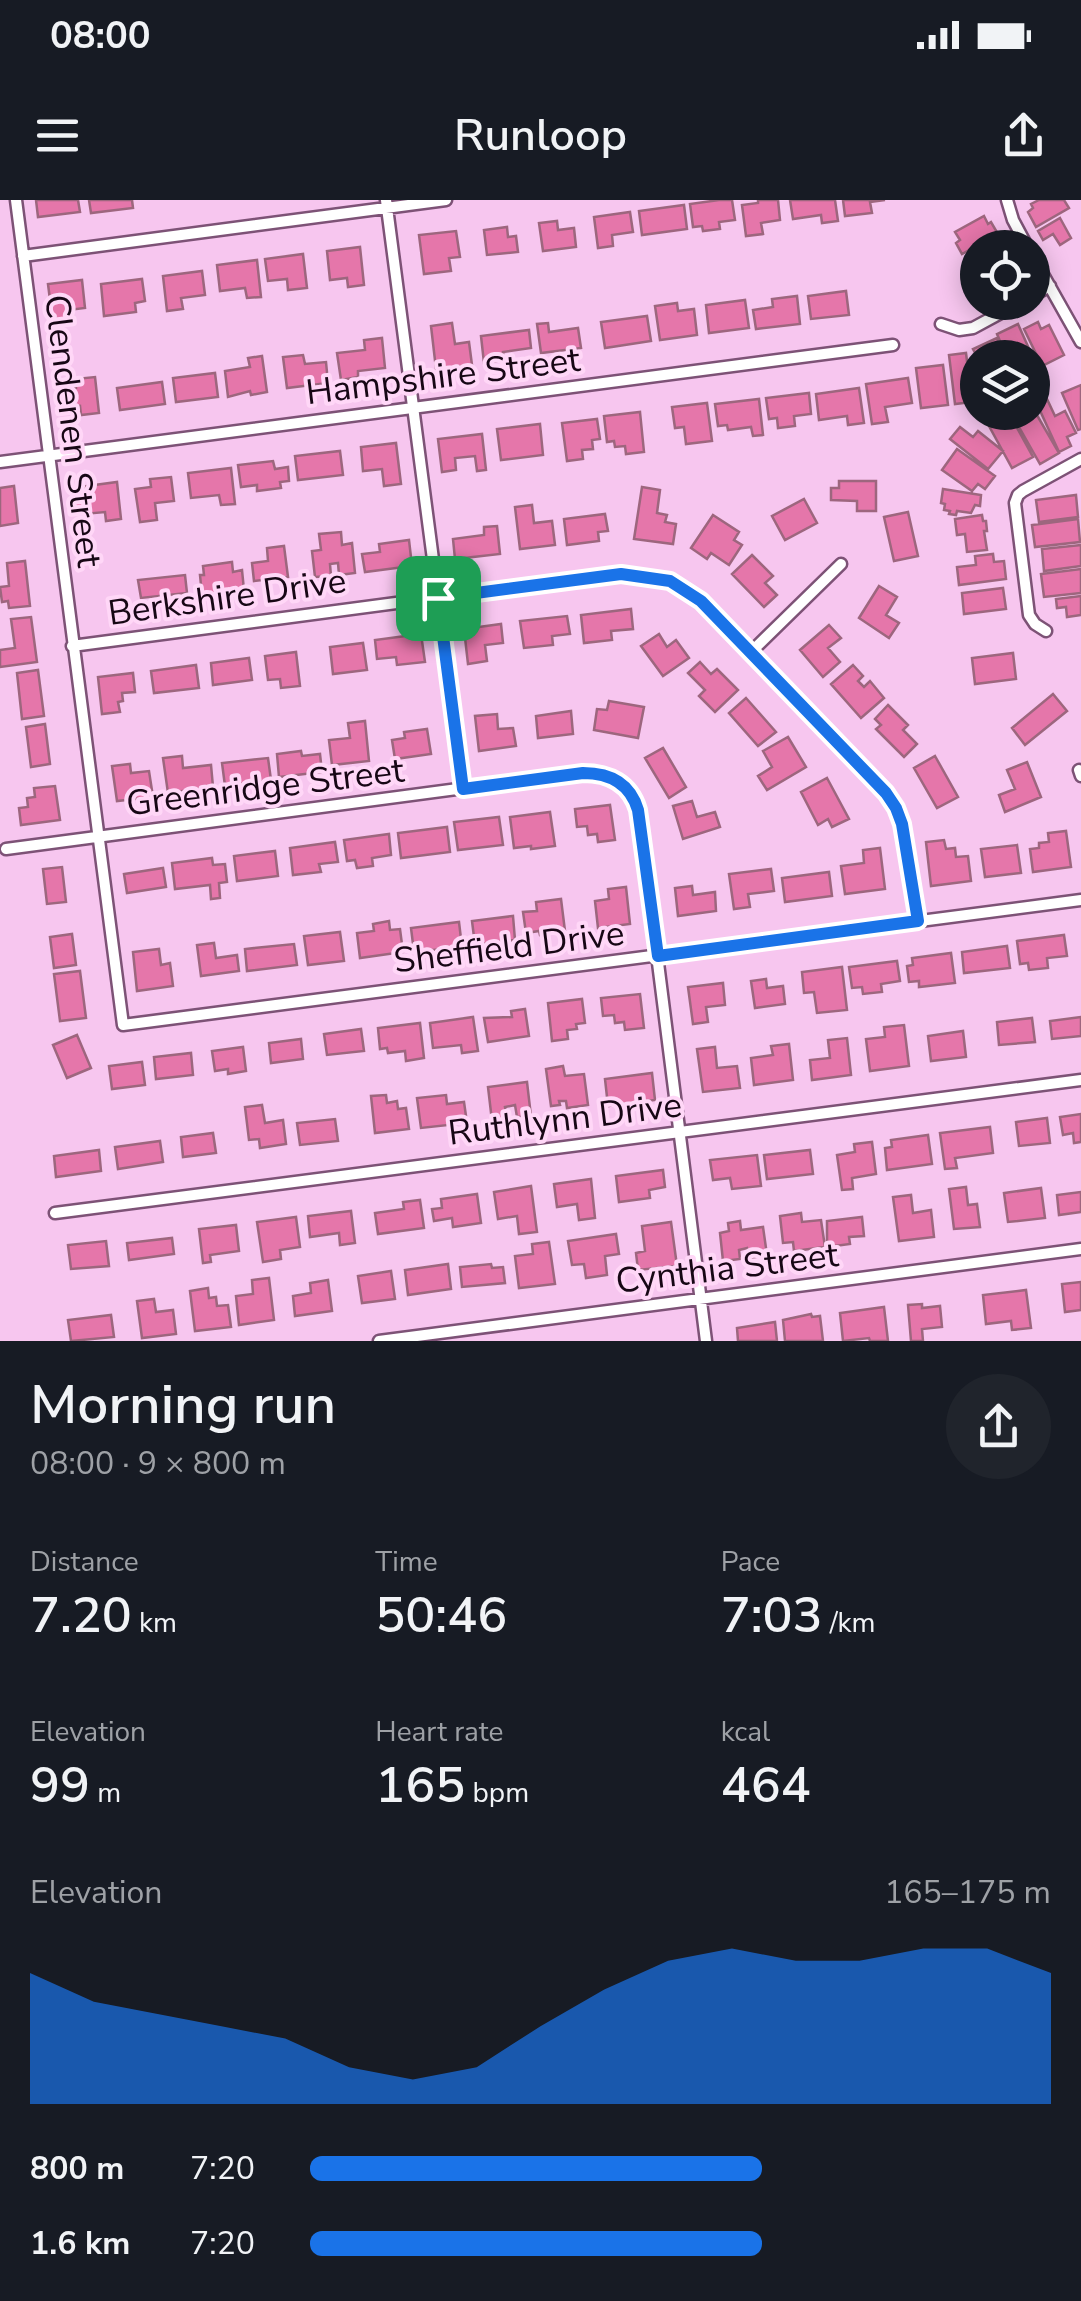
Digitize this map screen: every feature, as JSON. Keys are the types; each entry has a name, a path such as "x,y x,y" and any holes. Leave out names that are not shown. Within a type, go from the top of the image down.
{"street":[{"name":"Clendenen Street","path":"16,200 123,1025"},
{"path":"23,256 387,204 446,200"},
{"path":"1007,200 1018,230"},
{"path":"387,204 463,789"},
{"path":"1050,286 1081,342"},
{"path":"941,324 967,330 989,320"},
{"name":"Hampshire Street","path":"0,462 893,345"},
{"path":"1046,631 1029,615 1015,504 1023,491 1081,459"},
{"path":"750,653 841,564"},
{"name":"Berkshire Drive","path":"72,646 607,575 670,581 710,610 891,800 902,824 918,921"},
{"name":"Greenridge Street","path":"6,849 583,773 602,774 622,784 632,794 638,810 706,1341"},
{"name":"Sheffield Drive","path":"123,1025 1081,900"},
{"name":"Ruthlynn Drive","path":"55,1213 1081,1080"},
{"name":"Cynthia Street","path":"379,1341 1081,1250"}],"building":[{"path":"36,200 78,200 80,212 38,217"},
{"path":"89,200 132,200 133,208 91,213"},
{"path":"732,200 735,220 719,222 720,229 703,231 702,226 693,227 690,204"},
{"path":"778,200 780,220 761,223 763,234 746,236 742,205"},
{"path":"790,200 835,200 838,221 822,223 821,215 793,219"},
{"path":"843,200 885,200 870,202 872,213 845,216"},
{"path":"1039,200 1064,200 1069,208 1036,227 1028,212 1033,208 1031,204"},
{"path":"684,205 687,229 642,235 639,211"},
{"path":"630,212 633,232 612,235 613,246 598,248 594,217"},
{"path":"984,216 996,230 960,230 960,240 955,232"},
{"path":"1060,218 1071,238 1060,245 1053,234 1050,236 1050,230 1040,230"},
{"path":"557,221 558,230 574,228 576,247 543,251 539,223"},
{"path":"507,227 508,237 516,236 518,252 487,255 484,230"},
{"path":"456,231 460,257 449,258 451,271 424,274 419,235"},
{"path":"360,247 364,285 348,287 347,278 330,280 327,251"},
{"path":"303,254 307,288 288,290 287,279 268,281 265,259"},
{"path":"257,260 261,297 247,298 245,288 220,291 217,265"},
{"path":"202,271 205,295 181,298 183,309 167,311 163,276"},
{"path":"142,279 145,301 135,303 136,312 104,316 101,284"},
{"path":"82,280 85,308 68,310 70,322 53,324 48,284"},
{"path":"846,291 849,315 811,319 808,296"},
{"path":"797,296 800,324 756,329 753,310 773,307 772,299"},
{"path":"745,300 749,328 709,333 706,305"},
{"path":"677,303 678,311 694,309 697,335 660,340 655,306"},
{"path":"647,316 651,341 605,348 601,322"},
{"path":"1038,322 1041,329 1049,325 1064,355 1050,362 1050,340 1029,340 1024,329"},
{"path":"452,323 455,344 469,342 472,365 436,369 431,326"},
{"path":"548,323 549,332 578,328 581,348 541,353 537,324"},
{"path":"1018,324 1025,340 1000,340 997,334"},
{"path":"529,330 531,348 503,352 504,360 484,363 481,336"},
{"path":"382,338 385,368 358,371 358,377 341,380 337,353 365,350 364,340"},
{"path":"960,354 960,403 955,404 949,355"},
{"path":"303,355 305,364 326,362 328,383 287,388 283,357"},
{"path":"262,356 267,392 251,395 250,391 228,397 225,371 250,367 248,358"},
{"path":"943,365 948,405 921,408 916,368"},
{"path":"215,373 218,397 176,402 173,378"},
{"path":"95,377 99,413 81,415 80,406 68,408 66,389 76,388 75,379"},
{"path":"908,378 912,403 885,407 888,422 872,424 866,384"},
{"path":"162,382 165,404 120,410 117,388"},
{"path":"1081,385 1081,429 1078,430 1062,393"},
{"path":"859,388 864,423 848,425 847,416 819,420 816,394"},
{"path":"809,393 811,414 794,416 795,426 778,428 777,418 769,419 766,398"},
{"path":"759,399 763,435 753,436 751,427 728,430 727,425 718,426 715,404"},
{"path":"707,403 712,441 686,444 684,427 675,428 672,407"},
{"path":"1050,405 1055,416 1065,411 1076,433 1067,437 1071,446 1059,452 1049,430"},
{"path":"640,412 644,452 626,454 625,446 615,447 614,441 607,442 604,416"},
{"path":"597,419 600,439 592,440 593,449 582,450 583,459 567,461 562,423"},
{"path":"540,424 543,455 501,460 497,429"},
{"path":"960,427 973,437 978,431 1003,451 988,469 950,439"},
{"path":"991,430 1018,430 1033,457 1012,468"},
{"path":"1021,430 1046,430 1059,453 1040,464"},
{"path":"482,434 486,470 477,471 475,456 455,458 456,470 442,472 438,439"},
{"path":"396,443 401,484 384,486 382,469 363,471 361,447"},
{"path":"957,449 995,476 985,489 978,484 972,491 942,470"},
{"path":"340,451 343,475 298,480 295,456"},
{"path":"273,461 275,469 288,467 289,481 280,482 281,488 257,491 257,485 241,487 238,465"},
{"path":"231,468 235,504 221,505 219,495 191,498 188,473"},
{"path":"171,477 174,501 155,503 157,520 140,522 135,489 151,487 150,479"},
{"path":"839,481 876,481 876,511 857,511 857,501 831,500 831,488 839,488"},
{"path":"117,482 121,519 106,521 105,512 84,514 84,508 75,509 72,488"},
{"path":"14,486 18,523 0,526 0,488"},
{"path":"642,487 660,490 657,513 667,515 665,522 676,524 673,544 634,539"},
{"path":"943,489 981,495 980,506 975,505 971,513 949,514 941,503"},
{"path":"1076,495 1078,517 1039,522 1036,500"},
{"path":"804,499 817,523 785,540 772,516"},
{"path":"532,505 534,523 552,521 555,545 520,549 515,507"},
{"path":"908,512 918,556 894,561 884,517"},
{"path":"605,514 608,531 598,532 599,541 567,545 564,519"},
{"path":"713,515 739,532 734,540 742,545 729,565 711,553 707,559 691,548"},
{"path":"982,515 986,521 987,550 967,552 965,534 957,535 955,519"},
{"path":"1078,519 1080,542 1035,547 1032,525"},
{"path":"497,526 500,554 455,559 453,539 484,535 484,527"},
{"path":"341,532 342,545 352,543 355,573 339,575 338,563 330,564 331,576 315,577 312,551 321,550 319,534"},
{"path":"409,540 412,566 365,572 362,554 380,552 379,544"},
{"path":"1081,545 1081,566 1044,571 1042,549"},
{"path":"284,546 288,577 254,581 252,563 268,561 267,548"},
{"path":"993,554 994,562 1004,561 1006,579 959,585 957,567 976,565 975,556"},
{"path":"752,555 773,576 765,583 777,595 764,607 732,574"},
{"path":"25,561 30,606 9,608 8,601 2,602 0,587 9,586 7,563"},
{"path":"232,562 233,572 242,570 244,590 202,595 203,566"},
{"path":"1081,569 1081,593 1044,597 1041,574"},
{"path":"185,575 187,593 141,598 138,580"},
{"path":"879,586 897,597 886,615 899,623 889,638 859,618"},
{"path":"1003,588 1006,609 964,614 962,593"},
{"path":"1081,596 1081,615 1067,617 1066,607 1057,608 1056,599"},
{"path":"631,609 633,629 611,631 612,640 584,643 581,615"},
{"path":"567,616 570,634 552,636 553,645 524,648 520,621"},
{"path":"31,617 37,662 0,667 0,650 15,648 11,619"},
{"path":"501,624 503,643 485,645 487,661 468,664 464,629"},
{"path":"829,625 841,638 828,648 840,662 823,677 800,650"},
{"path":"421,634 425,662 397,665 396,657 377,659 375,640"},
{"path":"659,634 667,647 676,640 689,658 663,676 641,646"},
{"path":"363,643 367,670 333,674 330,647"},
{"path":"296,652 300,686 281,688 280,679 268,680 265,656"},
{"path":"1013,653 1016,679 975,684 972,658"},
{"path":"249,658 252,680 213,685 211,663"},
{"path":"700,662 711,674 717,669 738,690 715,712 699,696 705,690 688,673"},
{"path":"196,665 199,688 154,693 151,671"},
{"path":"853,665 863,676 858,681 864,687 870,681 884,698 861,718 831,684"},
{"path":"38,670 44,716 22,719 17,673"},
{"path":"133,673 135,692 122,693 123,701 118,702 120,712 102,714 98,677"},
{"path":"1053,694 1067,711 1025,745 1012,728"},
{"path":"746,698 776,732 758,746 729,713"},
{"path":"609,701 644,707 638,738 594,730 597,709 607,710"},
{"path":"888,705 908,725 903,730 917,744 904,757 876,729 881,725 875,719"},
{"path":"571,711 573,734 538,738 536,716"},
{"path":"497,714 498,729 513,728 516,746 479,751 475,716"},
{"path":"365,721 369,761 332,765 329,740 350,738 348,723"},
{"path":"45,724 50,764 31,767 26,727"},
{"path":"427,729 431,754 395,759 392,740 405,738 404,732"},
{"path":"788,737 806,767 767,790 758,776 772,767 763,751"},
{"path":"663,748 686,787 669,798 645,758"},
{"path":"301,751 302,756 320,754 322,772 279,777 277,754"},
{"path":"182,756 183,768 211,765 213,787 168,793 163,758"},
{"path":"935,756 958,797 937,808 914,768"},
{"path":"268,758 271,780 225,786 222,763"},
{"path":"1027,762 1041,797 1005,812 999,795 1015,789 1007,770"},
{"path":"130,764 131,773 149,771 153,797 117,801 112,766"},
{"path":"827,778 849,819 832,827 828,819 818,825 801,792"},
{"path":"55,786 60,820 21,825 19,808 28,807 27,798 35,797 34,788"},
{"path":"692,801 697,817 715,812 720,827 683,839 673,806"},
{"path":"610,805 615,840 598,842 597,834 588,835 587,826 577,827 575,809"},
{"path":"550,812 555,846 514,848 510,817"},
{"path":"499,817 503,845 458,850 454,822"},
{"path":"447,827 450,852 401,858 398,833"},
{"path":"1066,831 1071,867 1033,872 1030,849 1049,842 1048,833"},
{"path":"389,834 391,855 372,858 373,866 357,868 355,860 347,861 344,840"},
{"path":"944,840 946,849 955,848 956,857 968,856 971,881 931,886 926,842"},
{"path":"335,842 338,862 319,864 321,872 293,875 290,848"},
{"path":"1017,845 1021,873 985,877 981,849"},
{"path":"880,848 885,889 845,894 841,866 864,863 863,850"},
{"path":"275,851 278,876 237,881 234,856"},
{"path":"212,858 213,865 225,864 227,882 219,883 220,898 211,899 210,885 175,889 172,863"},
{"path":"62,867 66,902 47,904 43,869"},
{"path":"163,868 166,887 127,893 124,874"},
{"path":"771,869 774,891 748,894 750,907 734,909 729,874"},
{"path":"829,872 832,896 785,902 782,878"},
{"path":"692,886 693,895 715,892 716,911 678,916 675,888"},
{"path":"626,887 630,924 598,928 595,901 609,899 608,889"},
{"path":"561,899 565,931 526,933 523,912 537,911 536,902"},
{"path":"513,916 515,940 475,945 472,921"},
{"path":"389,921 390,930 400,929 403,952 360,958 357,933 374,931 373,924"},
{"path":"459,922 462,947 414,952 411,928"},
{"path":"340,932 344,961 308,965 304,936"},
{"path":"72,934 76,965 54,968 50,937"},
{"path":"1064,935 1067,956 1047,958 1048,968 1029,970 1028,963 1020,964 1017,941"},
{"path":"214,943 216,958 237,955 239,971 201,976 197,945"},
{"path":"294,944 297,965 247,971 245,949"},
{"path":"1007,946 1010,968 964,973 962,952"},
{"path":"159,949 161,965 170,963 173,986 137,991 133,952"},
{"path":"951,953 955,983 919,987 919,981 909,982 907,966 913,965 912,958"},
{"path":"897,961 900,981 881,984 882,992 863,994 862,987 852,988 849,967"},
{"path":"842,967 847,1010 817,1013 814,992 804,993 802,972"},
{"path":"80,971 86,1018 60,1021 54,974"},
{"path":"766,979 767,988 783,986 785,1004 755,1008 751,981"},
{"path":"723,983 725,1005 706,1007 708,1022 693,1024 688,987"},
{"path":"640,994 644,1028 625,1030 624,1022 615,1023 614,1015 603,1016 601,998"},
{"path":"582,999 585,1023 567,1030 568,1039 552,1041 548,1003"},
{"path":"525,1009 529,1036 488,1042 484,1018 512,1017 511,1011"},
{"path":"473,1017 478,1051 462,1053 461,1045 433,1048 430,1023"},
{"path":"1081,1017 1081,1036 1052,1039 1050,1021"},
{"path":"1032,1018 1035,1042 999,1045 997,1022"},
{"path":"420,1023 424,1058 406,1061 405,1051 388,1053 387,1048 380,1049 378,1028"},
{"path":"904,1025 909,1066 870,1071 866,1039 885,1037 884,1027"},
{"path":"361,1029 364,1051 327,1055 324,1034"},
{"path":"963,1031 966,1057 931,1061 928,1036"},
{"path":"77,1035 91,1068 67,1078 53,1045"},
{"path":"847,1038 851,1075 812,1080 810,1060 830,1058 828,1040"},
{"path":"301,1039 303,1059 271,1063 269,1043"},
{"path":"789,1044 793,1080 754,1085 751,1058 773,1055 771,1046"},
{"path":"243,1047 246,1071 215,1071 212,1051"},
{"path":"715,1047 717,1068 737,1066 740,1088 703,1092 697,1049"},
{"path":"191,1053 193,1075 156,1079 154,1057"},
{"path":"142,1062 145,1085 112,1089 109,1066"},
{"path":"563,1066 565,1076 584,1074 588,1105 567,1108 566,1101 559,1101 560,1105 551,1106 546,1069"},
{"path":"652,1073 655,1100 608,1106 605,1079"},
{"path":"527,1082 531,1116 517,1117 515,1105 505,1107 507,1119 492,1121 488,1087"},
{"path":"386,1095 387,1103 397,1101 398,1109 406,1108 409,1129 375,1133 371,1096"},
{"path":"446,1095 447,1104 464,1102 467,1123 421,1128 417,1098"},
{"path":"262,1105 265,1123 283,1120 286,1144 260,1148 259,1139 249,1140 245,1107"},
{"path":"1081,1114 1081,1142 1074,1143 1073,1133 1063,1135 1060,1117"},
{"path":"1047,1118 1050,1143 1019,1146 1016,1122"},
{"path":"335,1119 338,1141 300,1145 297,1123"},
{"path":"990,1127 993,1153 955,1158 957,1168 945,1169 940,1133"},
{"path":"213,1133 216,1153 183,1157 181,1137"},
{"path":"928,1135 932,1164 887,1170 885,1148 892,1147 891,1140"},
{"path":"160,1141 163,1162 118,1169 115,1147"},
{"path":"872,1142 876,1174 852,1178 853,1189 842,1190 837,1155 855,1152 854,1144"},
{"path":"99,1150 101,1171 56,1177 54,1156"},
{"path":"810,1150 813,1174 767,1179 764,1155"},
{"path":"757,1155 761,1186 732,1189 730,1178 713,1180 710,1160"},
{"path":"663,1170 665,1187 649,1190 650,1198 619,1202 616,1176"},
{"path":"591,1179 595,1218 579,1220 577,1204 557,1207 554,1184"},
{"path":"531,1186 537,1232 519,1234 517,1216 498,1219 494,1192"},
{"path":"966,1187 968,1205 977,1204 980,1227 954,1229 949,1189"},
{"path":"1041,1188 1045,1218 1008,1222 1004,1193"},
{"path":"1081,1192 1081,1212 1059,1215 1057,1195"},
{"path":"477,1194 481,1223 453,1227 452,1218 434,1221 432,1209 442,1208 441,1199"},
{"path":"911,1195 913,1213 931,1210 934,1237 899,1241 893,1197"},
{"path":"420,1200 424,1228 378,1234 375,1213 404,1209 403,1202"},
{"path":"351,1211 355,1243 340,1245 339,1233 310,1237 308,1216"},
{"path":"801,1213 802,1222 821,1220 825,1247 794,1251 793,1242 783,1243 780,1216"},
{"path":"296,1217 300,1247 280,1250 281,1259 263,1262 257,1222"},
{"path":"862,1217 864,1236 849,1237 850,1244 827,1247 827,1221"},
{"path":"740,1221 741,1230 763,1227 767,1255 749,1258 747,1248 739,1250 740,1259 723,1261 720,1233 729,1231 728,1223"},
{"path":"671,1222 677,1266 638,1270 636,1253 645,1251 642,1226"},
{"path":"236,1225 239,1251 210,1255 211,1262 203,1263 199,1229"},
{"path":"616,1234 619,1254 605,1256 607,1275 586,1278 584,1264 572,1265 568,1241"},
{"path":"172,1238 174,1254 129,1260 127,1243"},
{"path":"106,1241 109,1266 71,1269 68,1245"},
{"path":"549,1242 555,1284 519,1288 515,1256 533,1254 532,1244"},
{"path":"448,1264 451,1289 408,1295 405,1270"},
{"path":"491,1264 492,1268 503,1267 505,1283 462,1287 460,1267"},
{"path":"391,1271 395,1299 362,1303 358,1276"},
{"path":"269,1278 274,1320 239,1325 236,1296 253,1294 252,1280"},
{"path":"328,1280 332,1311 295,1316 293,1296 311,1293 310,1283"},
{"path":"1081,1282 1081,1310 1065,1312 1062,1284"},
{"path":"208,1288 209,1298 216,1297 217,1306 228,1305 231,1327 195,1331 190,1291"},
{"path":"1026,1290 1031,1328 1012,1330 1011,1321 986,1324 983,1295"},
{"path":"154,1299 156,1312 173,1310 176,1334 142,1338 137,1301"},
{"path":"922,1304 922,1308 940,1306 942,1327 922,1329 923,1341 911,1341 908,1305"},
{"path":"884,1307 888,1341 843,1341 840,1313"},
{"path":"111,1315 114,1337 71,1341 68,1320"},
{"path":"820,1316 823,1341 785,1341 783,1320"},
{"path":"775,1322 777,1341 738,1341 737,1328"}],"route":[{"path":"621,574 663,579 689,592 886,793 902,824 918,921 658,956 638,810 632,794 622,784 602,774 583,773 463,789 438,598 621,574"}]}
